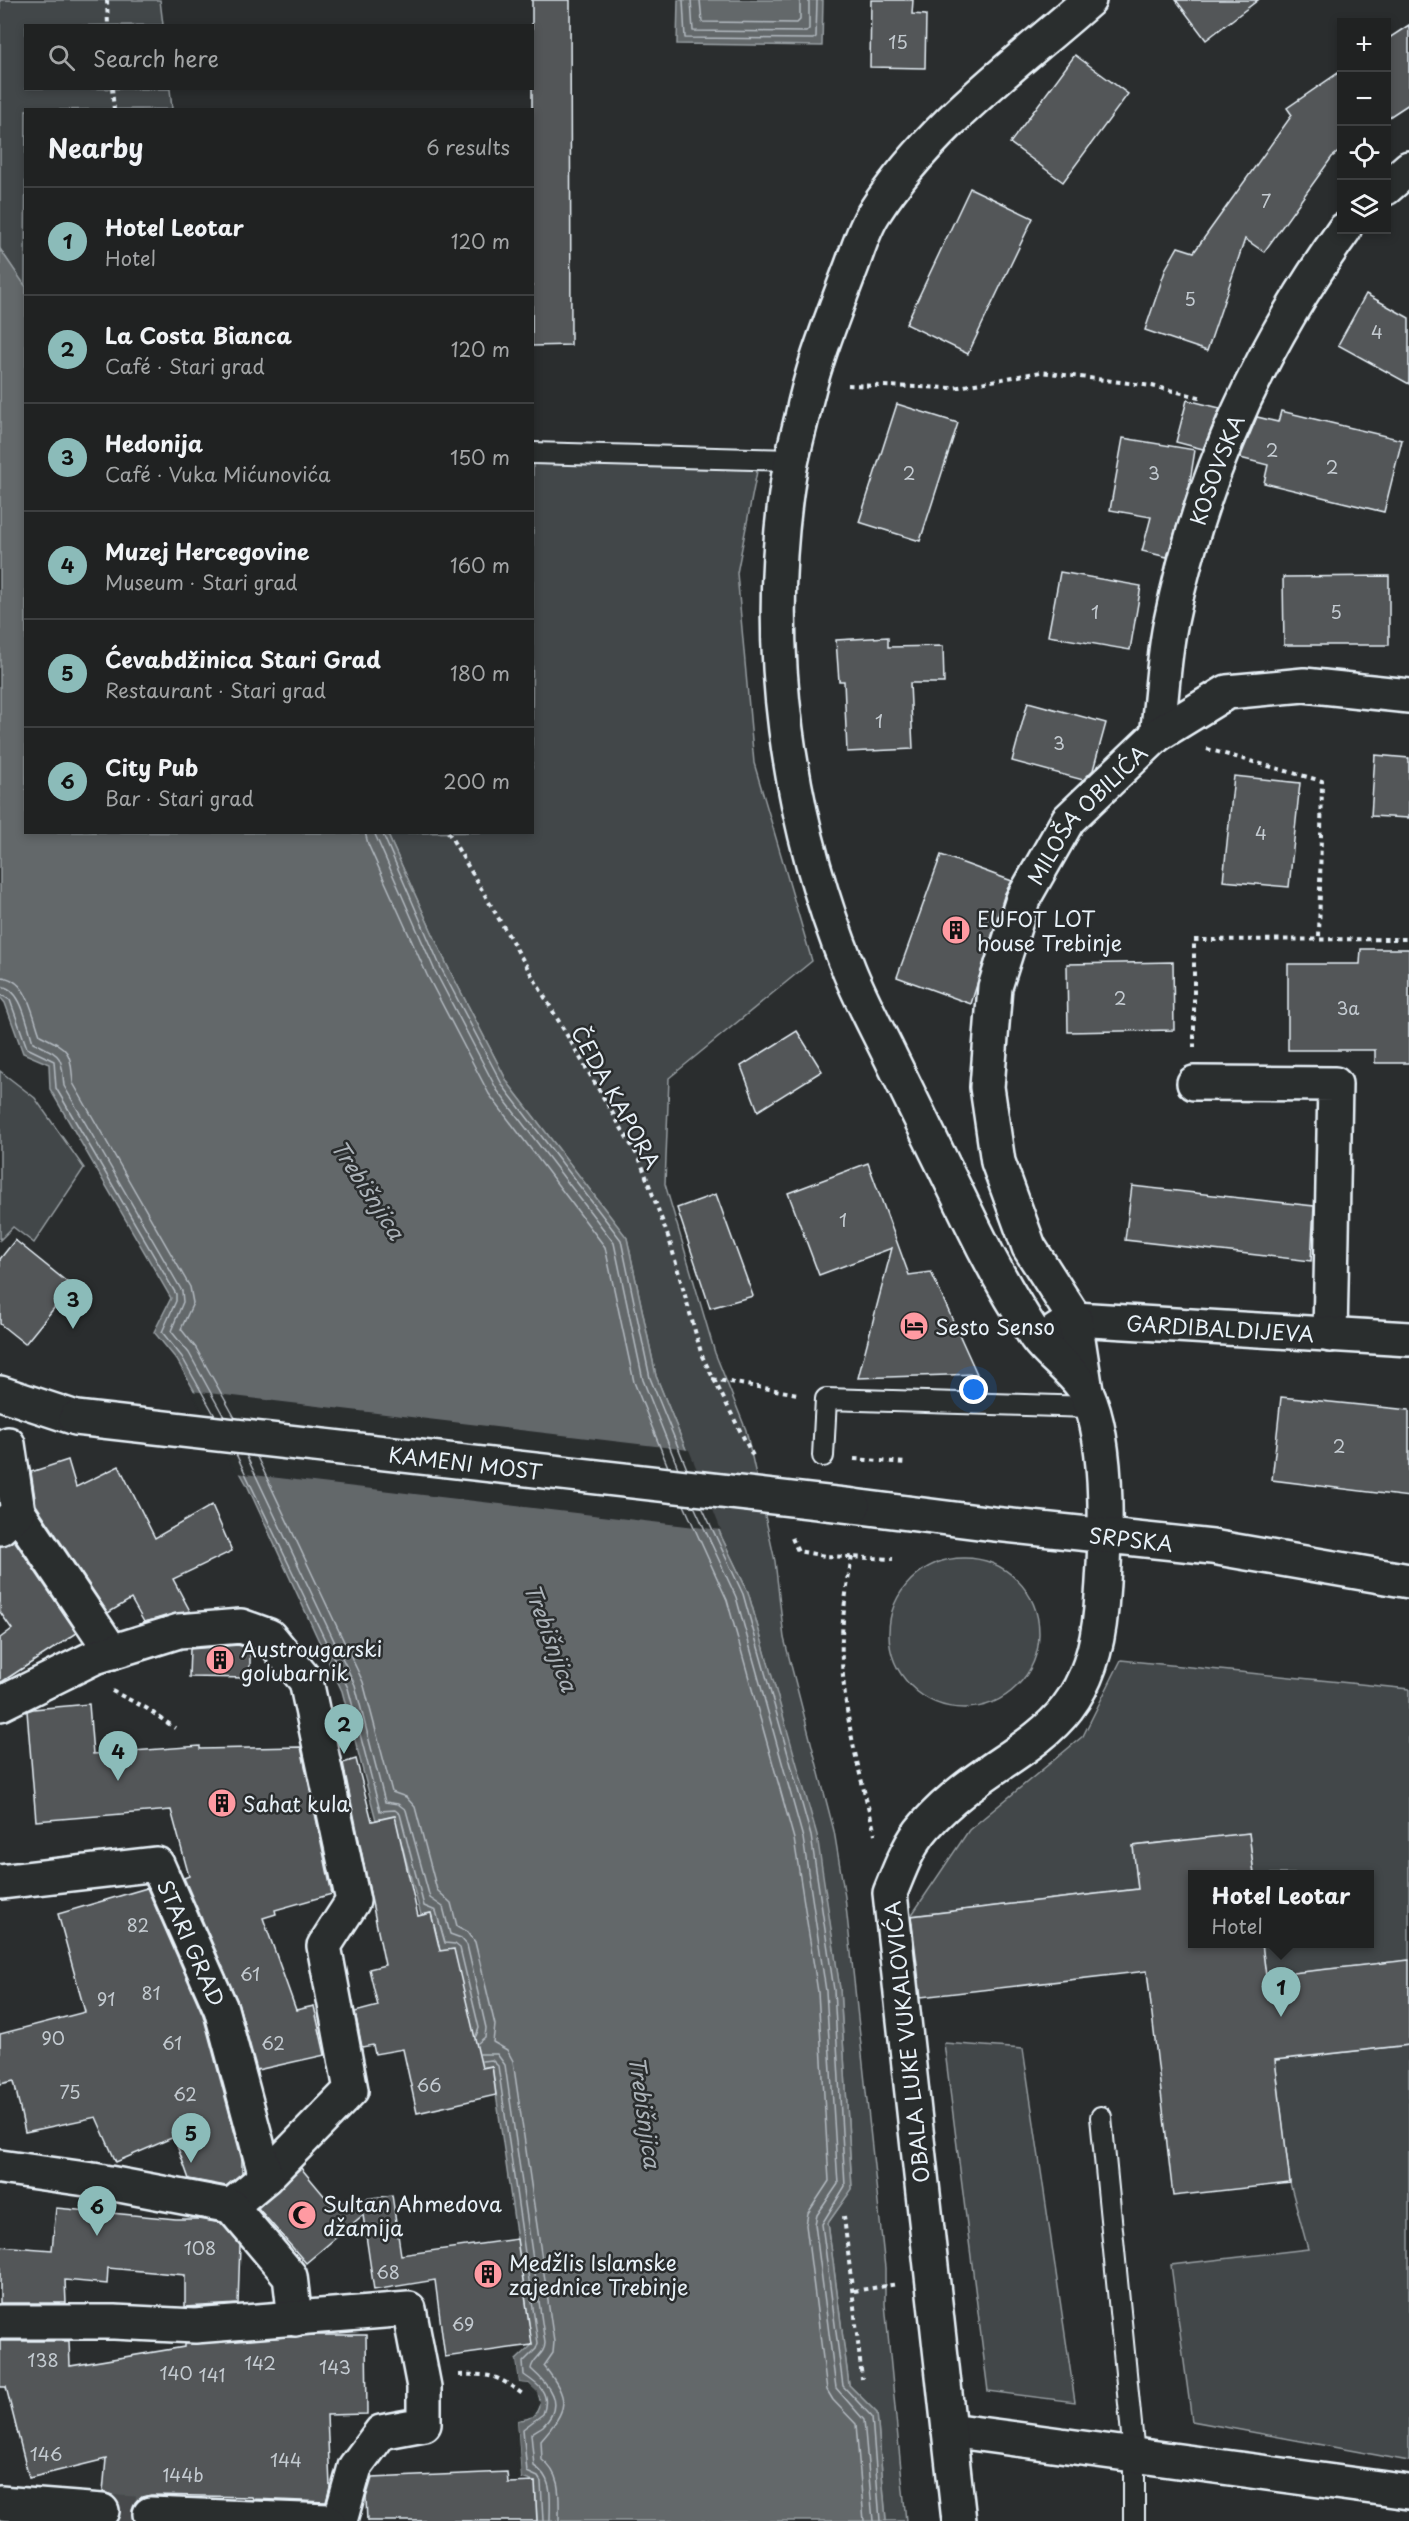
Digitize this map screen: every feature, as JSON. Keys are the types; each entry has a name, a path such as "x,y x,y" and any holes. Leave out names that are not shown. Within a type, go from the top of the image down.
{"street":[{"path":"1088,1399 1039,1341 993,1267 850,974 814,873 787,752 777,606 788,480 813,367 872,216 932,137 984,87 1089,0"},
{"path":"1391,184 1409,168"},
{"name":"KOSOVSKA","path":"1157,735 1170,627 1202,499 1260,362 1309,279 1341,234"},
{"name":"MILOŠA OBILIĆA","path":"1088,1399 1075,1320 1029,1247 998,1162 987,1087 995,987 1023,899 1068,820 1157,735 1227,692 1304,685 1409,696"},
{"path":"1194,1083 1335,1084 1330,1335"},
{"path":"1039,1341 1075,1320"},
{"name":"GARDIBALDIJEVA","path":"1075,1320 1409,1340"},
{"path":"0,1393 76,1418"},
{"name":"OBALA LUKE VUKALOVIĆA","path":"959,2521 890,1893 902,1862 920,1831 950,1802 1040,1738 1065,1712 1085,1681 1095,1652 1100,1621 1105,1537 1103,1474 1098,1435 1088,1399"},
{"path":"76,1418 4,1430 9,1520 112,1652"},
{"name":"KAMENI MOST","path":"76,1418 853,1506"},
{"name":"SRPSKA","path":"853,1506 1105,1537 1212,1547 1409,1581"},
{"path":"0,1704 95,1657 178,1631 241,1626 269,1636 306,1681 353,1901 324,1946 351,2090 266,2177 231,2206"},
{"name":"STARI GRAD","path":"0,1882 157,1864 221,2009 266,2177"},
{"path":"0,2167 93,2180 231,2206 290,2276 295,2319"},
{"path":"0,2322 114,2322 195,2326 409,2309 424,2387 424,2424 381,2432 355,2467 340,2521"},
{"path":"950,2430 1409,2492"},
{"path":"0,2502 102,2511"},
{"path":"150,2514 328,2521"}],"lane":[{"path":"534,453 792,460"},
{"path":"823,1456 826,1399 1088,1399"},
{"path":"1101,2117 1134,2455 1134,2521"}],"path":[{"path":"106,0 108,24"},
{"path":"111,90 114,108"},
{"path":"869,386 953,388 1041,372 1152,386 1241,407"},
{"path":"1157,735 1322,781 1319,939"},
{"name":"ČEDA KAPORA","path":"449,834 640,1160 670,1242 702,1356 754,1458"},
{"path":"1194,1083 1194,940 1409,939"},
{"path":"712,1379 826,1399"},
{"path":"823,1456 906,1463"},
{"path":"792,1538 798,1551 852,1557 893,1558"},
{"path":"852,1557 843,1603 843,1676 858,1767"},
{"path":"844,2216 862,2379"},
{"path":"854,2291 898,2284"},
{"path":"489,2374 498,2377 524,2395"}],"shaded area":[{"path":"0,0 160,0 163,24 24,24 24,90 170,90 172,108 24,108 24,285 0,249"},
{"path":"534,449 760,456 737,573 754,763 812,961 669,1078 665,1184 715,1353 746,1430 775,1561 784,1638 834,1831 845,1897 885,2268 885,2304 906,2521 886,2521 877,2413 849,2385 828,2223 852,2188 840,1989 816,1835 748,1592 722,1538 656,1376 627,1238 508,1083 447,965 387,834 534,834"},
{"path":"0,1071 35,1098 84,1168 34,1243 13,1227 0,1240"},
{"path":"964,1558 993,1564 1017,1580 1033,1604 1039,1633 1033,1662 1017,1686 993,1702 964,1708 935,1702 911,1686 895,1662 889,1633 895,1604 911,1580 935,1564"},
{"path":"1121,1660 1409,1689 1409,1960 1266,1976 1262,1948 1374,1948 1374,1870 1254,1870 1249,1833 1133,1846 1138,1889 911,1916 969,1830 1083,1736"},
{"path":"944,2043 1023,2049 1075,2402 988,2391"},
{"path":"1409,2045 1409,2461 1192,2421 1171,2265 1308,2249 1290,2183 1275,2060"}],"water":[{"path":"678,0 823,0 822,46 677,44"},
{"name":"Trebišnjica","path":"0,249 24,284 24,834 387,834 447,965 508,1083 627,1238 656,1376 722,1538 748,1592 817,1835 840,1989 852,2189 828,2223 849,2385 877,2413 886,2521 537,2521 535,2482 521,2478 517,2420 527,2419 537,2411 539,2397 529,2384 519,2383 516,2360 532,2345 492,2066 467,2070 454,1949 440,1951 431,1913 421,1915 394,1816 376,1820 342,1691 247,1485 177,1360 154,1332 171,1298 50,1089 49,1064 23,1053 5,1003 0,997"}],"pier":[{"path":"191,1391 689,1450 721,1530 236,1473"},
{"path":"516,2360 519,2383 529,2384 537,2392 540,2403 533,2416 517,2420 521,2478 518,2479 514,2419 531,2414 537,2403 535,2394 528,2387 516,2384 513,2361"}],"building":[{"path":"532,0 570,0 571,345 534,346 534,108 532,108 532,90 534,90 534,24 532,24"},
{"path":"871,0 913,0 912,14 926,15 925,68 870,67"},
{"path":"1176,0 1258,0 1206,40"},
{"path":"1409,25 1409,104 1391,116 1391,72 1391,37"},
{"path":"1075,55 1128,94 1063,182 1010,143"},
{"path":"1337,74 1337,153 1264,252 1245,239 1207,351 1145,330 1166,268 1178,247 1194,252 1292,115 1287,108"},
{"path":"970,188 1033,218 968,354 906,324"},
{"path":"1366,294 1409,318 1409,384 1338,345"},
{"path":"1187,400 1220,408 1203,449 1176,442"},
{"path":"897,404 958,423 920,541 859,522"},
{"path":"1281,411 1402,440 1384,512 1264,483 1268,465 1240,458 1257,417 1278,422"},
{"path":"1123,438 1195,450 1189,487 1167,557 1142,551 1151,517 1110,510"},
{"path":"1060,572 1141,586 1130,650 1048,636"},
{"path":"1389,576 1389,645 1284,645 1283,577"},
{"path":"888,637 888,647 943,646 944,683 910,683 913,749 847,752 844,681 839,681 836,640"},
{"path":"1028,702 1106,723 1093,770 1083,780 1012,761"},
{"path":"1375,755 1409,758 1409,818 1371,816"},
{"path":"1234,776 1300,783 1289,887 1223,881"},
{"name":"EUFOT LOT house Trebinje","path":"941,855 1012,881 1005,893 971,1004 897,977"},
{"path":"1361,949 1409,949 1409,1063 1375,1063 1375,1050 1288,1050 1288,964 1360,964"},
{"path":"1173,962 1174,1030 1068,1032 1067,964"},
{"path":"797,1031 822,1071 758,1111 741,1066"},
{"path":"868,1163 909,1275 931,1272 977,1374 858,1378 892,1248 819,1275 788,1193"},
{"path":"1132,1186 1314,1206 1311,1261 1125,1240"},
{"path":"716,1194 753,1296 710,1308 677,1208"},
{"path":"15,1240 72,1286 25,1344 0,1324 0,1259"},
{"path":"1281,1397 1409,1410 1409,1497 1272,1480"},
{"path":"68,1460 76,1487 119,1466 155,1538 212,1505 232,1551 173,1579 190,1611 144,1622 131,1599 108,1613 36,1505 31,1472"},
{"path":"14,1540 77,1633 0,1683 0,1638 12,1629 0,1612 0,1546"},
{"name":"Austrougarski golubarnik","path":"238,1645 250,1649 250,1678 189,1677 190,1649"},
{"path":"89,1704 93,1754 200,1746 200,1749 301,1747 332,1894 275,1910 276,1914 263,1918 296,2010 314,2006 325,2055 257,2070 238,2002 184,1878 189,1876 171,1810 36,1821 27,1711"},
{"path":"356,1759 372,1821 395,1816 418,1916 431,1913 440,1951 454,1949 482,2068 492,2066 496,2095 417,2113 403,2049 375,2054 373,2045 362,2047 355,2012 378,2006 369,1969 385,1965 343,1763"},
{"path":"1249,1833 1253,1870 1188,1870 1188,1948 1262,1948 1266,1976 1409,1960 1409,2045 1275,2060 1290,2183 1173,2196 1147,1971 921,1997 911,1916 1138,1889 1133,1846"},
{"path":"147,1888 203,2015 242,2160 242,2173 226,2186 189,2179 174,2137 116,2162 96,2117 25,2132 14,2081 0,2084 0,2034 85,2012 58,1914"},
{"path":"301,2168 331,2204 392,2195 401,2255 517,2239 532,2345 445,2357 435,2280 374,2290 363,2215 306,2263 258,2208"},
{"path":"56,2208 198,2219 221,2223 240,2245 238,2304 185,2307 185,2275 108,2268 107,2284 65,2280 66,2303 0,2303 0,2246 52,2250"},
{"path":"315,2335 366,2335 367,2414 327,2415 330,2487 326,2502 253,2499 252,2497 151,2495 142,2497 135,2504 131,2513 133,2521 118,2521 121,2512 119,2502 112,2495 103,2492 106,2459 29,2478 6,2387 0,2387 0,2341 69,2341 70,2366 184,2347 184,2344"},
{"path":"507,2472 508,2483 535,2482 537,2521 367,2521 366,2498 372,2478"}],"tunnel":[{"path":"102,2511 150,2514"}],"place":[{"name":"EUFOT LOT house Trebinje","path":"956,930"},
{"name":"Sesto Senso","path":"914,1326"},
{"name":"Hedonija","path":"73,1329"},
{"name":"Austrougarski golubarnik","path":"220,1660"},
{"name":"La Costa Bianca","path":"344,1754"},
{"name":"Muzej Hercegovine","path":"118,1781"},
{"name":"Sahat kula","path":"222,1803"},
{"name":"Hotel Leotar","path":"1281,2017"},
{"name":"Ćevabdžinica Stari Grad","path":"191,2163"},
{"name":"Sultan Ahmedova džamija","path":"302,2215"},
{"name":"City Pub","path":"97,2236"},
{"name":"Medžlis Islamske zajednice Trebinje","path":"488,2274"}]}
